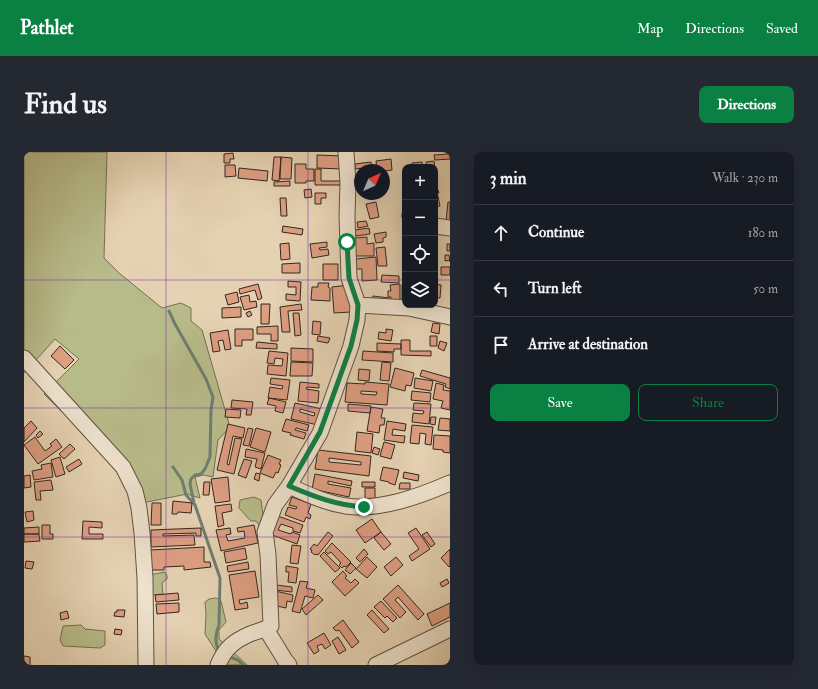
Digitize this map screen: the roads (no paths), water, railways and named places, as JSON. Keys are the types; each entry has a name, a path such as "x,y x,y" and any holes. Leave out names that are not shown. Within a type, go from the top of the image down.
{"street":[{"path":"218,665 222,654 234,642 251,633 271,626 268,555 265,532 275,505 289,486 320,432 351,346 357,320 358,305 349,278 347,216 348,183 346,152"},
{"path":"438,226 450,228"},
{"path":"358,305 409,308 450,317"},
{"path":"24,358 123,467 135,491 142,533 145,578 146,665"},
{"path":"289,486 329,502 346,506 364,507 376,506 412,497 450,483"},
{"path":"266,629 289,665"},
{"path":"376,665 450,629"}],"waterway":[{"path":"169,311 206,379 213,397 211,410 210,457 201,474 195,475 191,479 190,484 194,503"},
{"path":"173,467 182,480 186,495 195,505 220,578 219,625 216,638 216,644 219,651"},
{"path":"227,656 238,660 243,665"}]}
